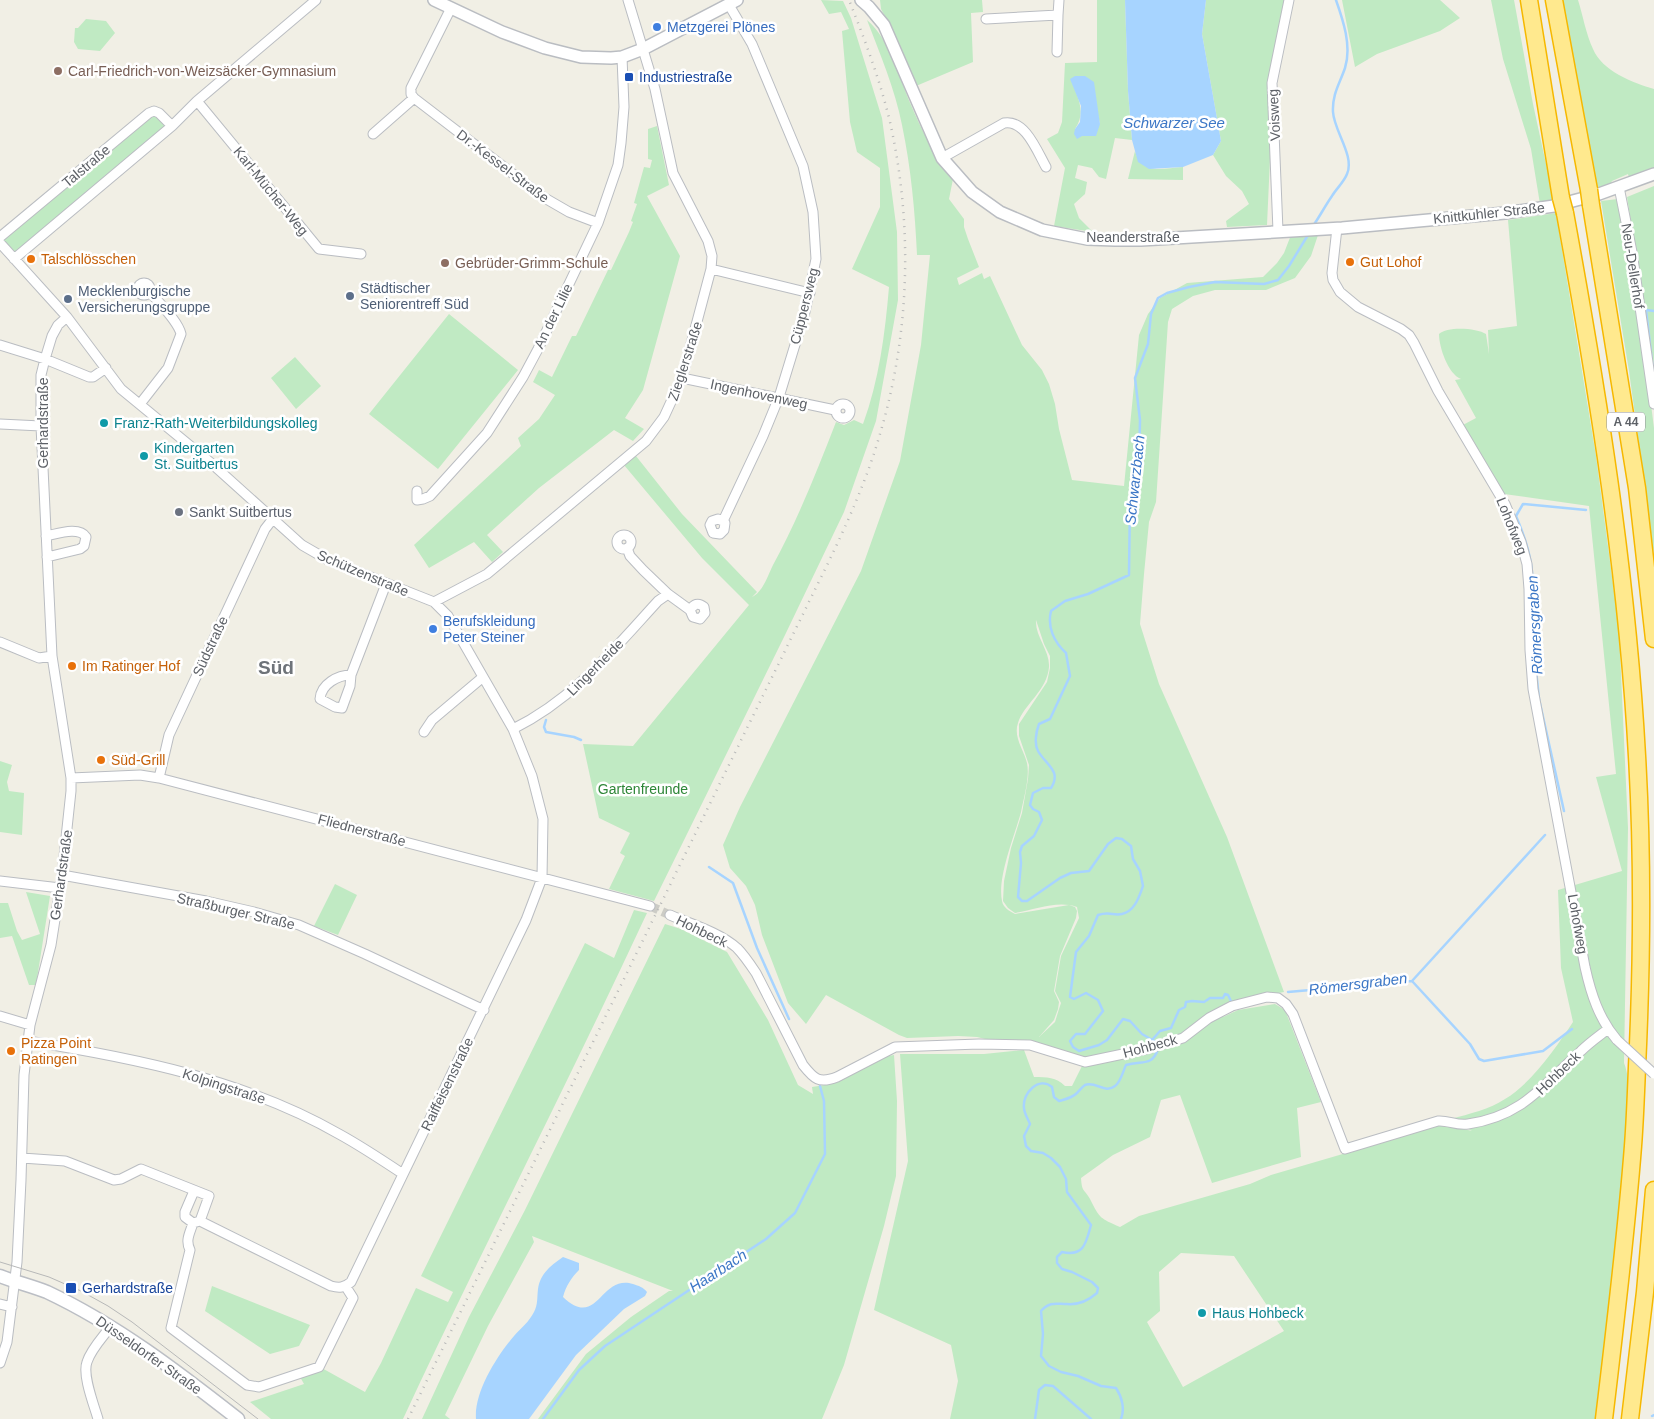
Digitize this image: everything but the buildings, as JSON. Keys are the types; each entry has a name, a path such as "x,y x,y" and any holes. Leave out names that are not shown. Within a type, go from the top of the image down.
{"highway":[{"name":"A 44","path":"1529,0 1563,205 1593,369 1620,554 1635,718 1641,865 1639,1027 1633,1146 1604,1419"},
{"name":"A 44","path":"1554,0 1590,198 1637,488 1654,639"},
{"path":"1630,1419 1645,1292 1654,1190"}],"main road":[{"name":"Düsseldorfer Straße","path":"0,1276 45,1292 111,1326 155,1356 238,1419"}],"street":[{"name":"Talstraße","path":"14,259 172,126 197,101 316,0"},
{"path":"434,0 502,32 545,48 581,57 610,58 622,57 643,49 733,2"},
{"name":"Zieglerstraße","path":"434,602 487,574 646,441 664,418 682,378 711,269 712,256 708,242 673,173 656,89 628,0"},
{"name":"Neanderstraße","path":"863,0 877,15 889,34 942,158 972,192 1000,212 1042,230 1087,239 1141,240 1319,229"},
{"path":"1057,52 1059,0"},
{"name":"Voisweg","path":"1278,231 1272,83 1289,0"},
{"name":"Cüppersweg","path":"723,521 779,397 810,293 816,259 813,212 803,166 733,2"},
{"path":"373,134 414,98 411,88 451,8"},
{"path":"986,19 1058,15"},
{"name":"An der Lilie","path":"417,491 416,500 430,496 487,433 523,377 538,349 598,223 618,165 624,107 622,57"},
{"name":"Dr.-Kessel-Straße","path":"414,98 543,197 569,212 598,223"},
{"name":"Karl-Mücher-Weg","path":"197,101 319,249 361,254"},
{"name":"Talstraße","path":"0,237 149,113 154,111 159,113 172,126"},
{"path":"942,158 1004,123 1013,122 1022,128 1046,166"},
{"name":"Knittkuhler Straße","path":"1319,229 1505,214 1538,209 1600,194 1654,174"},
{"name":"Neu-Dellerhof","path":"1619,187 1632,252 1654,404"},
{"name":"Lohofweg","path":"1337,228 1332,273 1336,286 1353,304 1401,329 1414,343 1438,391 1504,504 1522,548 1529,582 1530,650 1536,703 1590,990 1608,1029 1617,1040 1654,1074"},
{"name":"Schützenstraße","path":"0,243 67,317 121,389 211,463 302,546 328,560 434,602 448,616 513,729 532,776 543,819 542,878"},
{"path":"711,269 810,293"},
{"path":"140,404 168,368 181,334 175,322 150,292"},
{"name":"Gerhardstraße","path":"0,1363 7,1342 17,1257 24,1075 30,1025 51,945 68,828 71,778 52,656 41,426 42,375 45,359 52,336 58,325 67,317"},
{"path":"0,345 45,359 89,377 93,377 106,368"},
{"name":"Ingenhovenweg","path":"682,378 835,410"},
{"path":"0,424 41,426"},
{"name":"Südstraße","path":"159,778 169,735 265,529 272,520"},
{"path":"46,536 78,531 86,537 84,546 80,549 47,557"},
{"path":"627,548 630,556 668,594 690,610"},
{"path":"351,675 386,584"},
{"name":"Lingerheide","path":"513,729 551,708 578,686 658,601 668,594"},
{"path":"0,642 39,658 52,656"},
{"path":"424,732 432,720 483,676"},
{"name":"Fliednerstraße","path":"71,778 140,776 159,778 650,906"},
{"name":"Straßburger Straße","path":"62,875 254,912 299,925 484,1010"},
{"name":"Raiffeisenstraße","path":"346,1287 354,1277 484,1010 526,920 542,878"},
{"path":"0,882 60,888"},
{"name":"Hohbeck","path":"670,915 715,934 736,947 748,960 803,1065 813,1078 820,1080 828,1081 895,1047 979,1044 1030,1045 1085,1062 1183,1038 1209,1018 1232,1006 1267,997 1278,998 1286,1004 1293,1014 1345,1148 1438,1120 1467,1124 1496,1117 1520,1106 1536,1095 1582,1050 1608,1029"},
{"path":"0,1016 30,1025"},
{"name":"Kolpingstraße","path":"28,1041 87,1050 157,1065 236,1088 302,1115 338,1133 403,1174"},
{"path":"22,1158 65,1161 114,1180 142,1169 209,1196 196,1222 188,1238 187,1244 190,1250 170,1328 247,1385 259,1387 319,1367 353,1298 346,1287 331,1286 196,1222 185,1217 185,1212 194,1190"},
{"path":"0,1304 12,1307"},
{"path":"98,1419 87,1380 86,1368 87,1361 111,1326"}],"green space":[{"name":"Gartenfreunde","path":"821,0 843,1 851,18 882,118 897,232 898,300 876,421 844,512 654,901 609,889 625,856 620,853 630,833 599,818 583,744 633,746 749,605 702,558 624,465 636,456 682,514 757,592 752,597 756,595 765,583 791,530 836,422 844,425 854,420 863,424 869,407 880,357 889,287 852,269 880,207 880,168 857,152 850,122 842,31 849,29 841,12 829,14"},
{"path":"880,0 982,0 983,12 971,13 973,62 916,86 893,31 881,9"},
{"path":"1097,0 1125,0 1128,91 1132,140 1115,138 1106,179 1099,177 1092,168 1078,165 1075,178 1087,182 1085,194 1074,204 1079,218 1093,232 1054,226 1065,168 1047,139 1058,133 1062,122 1065,63 1097,62","holes":["1071,79 1096,107 1100,124 1075,129 1079,122 1081,110"]},
{"path":"1206,0 1286,0 1269,80 1271,137 1267,225 1227,227 1226,221 1249,204 1242,191 1226,176 1213,155 1221,141 1202,34"},
{"path":"1342,0 1440,0 1460,18 1440,31 1377,54 1355,67"},
{"path":"1491,0 1514,0 1533,104 1554,201 1540,204 1531,149 1503,59"},
{"path":"1562,0 1578,0 1593,49 1603,64 1628,80 1654,89 1654,168 1629,178 1628,174 1612,181 1609,187 1596,192"},
{"path":"86,19 106,21 115,33 100,51 78,49 74,42 75,28 78,28"},
{"path":"867,20 882,38 888,49 924,134 940,162 953,179 949,199 964,219 964,227 979,267 957,278 959,285 982,273 984,279 990,276 1022,345 1042,370 1049,384 1072,480 1124,486 1139,335 1148,314 1160,298 1187,283 1263,277 1284,253 1291,235 1318,235 1311,256 1295,278 1266,290 1215,290 1193,296 1172,309 1168,322 1156,502 1149,522 1140,624 1159,684 1227,837 1284,992 1241,1000 1223,1017 1238,1010 1275,1004 1285,1010 1321,1102 1297,1108 1301,1157 1212,1183 1180,1095 1161,1100 1150,1137 1113,1155 1081,1178 1083,1188 1099,1214 1104,1219 1120,1227 1139,1216 1250,1184 1271,1175 1411,1134 1440,1123 1472,1131 1451,1119 1493,1106 1515,1092 1543,1064 1573,1022 1561,968 1558,890 1622,871 1596,777 1616,774 1589,506 1504,494 1461,426 1476,418 1455,380 1461,379 1448,366 1439,334 1443,331 1455,329 1469,329 1482,332 1486,334 1489,354 1488,330 1517,326 1508,220 1556,213 1596,456 1619,629 1628,828 1624,1063 1627,1073 1629,1111 1595,1419 950,1419 958,1381 951,1345 874,1310 908,1161 900,1054 984,1054 1024,1050 1034,1077 1051,1078 1065,1086 1072,1086 1082,1066 1055,1056 977,1037 907,1038 826,995 806,1024 788,1003 762,935 755,905 746,886 730,868 723,845 740,807 861,571 900,461 921,345 930,255 917,255 912,190 902,125 891,85","holes":["1036,620 1050,656 1050,668 1047,682 1019,724 1019,736 1029,765 1028,779 1022,813 1011,848 1004,881 1003,901 1015,913 1046,906 1069,905 1015,914 1004,905 1002,901 1001,891 1004,868 1021,812 1027,781 1027,763 1018,738 1017,728 1021,716 1044,683 1049,667 1049,661 1036,626","1069,905 1077,907 1079,918 1061,956 1055,991 1061,1003 1055,1022 1039,1037 1054,1020 1058,1009 1059,1002 1054,991 1060,956 1076,918 1077,911 1075,907","1181,1253 1234,1256 1284,1331 1183,1387 1147,1322 1160,1311 1159,1272"]},
{"path":"154,112 172,126 15,257 0,237"},
{"path":"657,126 669,185 647,196 680,256 643,390 625,418 644,429 633,441 614,430 539,488 487,535 503,552 492,562 474,542 429,568 414,545 521,446 518,438 539,419 555,395 533,382 539,370 552,377 572,336 576,336 608,270 611,270 633,222 631,221 637,204 634,203 644,167 650,168 652,160 648,159 648,129"},
{"path":"1135,151 1138,159 1143,164 1154,169 1183,167 1183,180 1128,179"},
{"path":"1654,186 1654,365 1627,197"},
{"path":"1618,199 1646,365 1654,428 1654,555 1629,371 1601,201"},
{"path":"449,314 518,370 438,469 369,414"},
{"path":"295,357 321,386 296,409 271,378"},
{"path":"0,761 12,765 7,782 9,791 24,793 22,835 0,832"},
{"path":"335,884 357,895 338,935 314,926"},
{"path":"26,892 50,896 36,985 29,985 12,936 0,938 0,903 8,903 22,940 40,934"},
{"path":"634,910 647,913 403,1419 271,1419 250,1402 304,1384 299,1375 320,1367 365,1392 381,1363 416,1288 448,1302 453,1292 421,1276 585,943 614,958"},
{"path":"665,924 681,929 727,952 768,1020 798,1085 813,1094 812,1087 831,1084 882,1057 894,1055 897,1101 896,1176 884,1226 844,1365 822,1419 538,1419 586,1354 631,1317 669,1291 673,1291 532,1236 534,1242 488,1326 445,1415 450,1419 422,1419 469,1317 525,1210"},
{"path":"212,1286 310,1325 299,1346 270,1354 205,1311"}],"water":[{"name":"Schwarzer See","path":"1125,0 1206,0 1202,34 1221,141 1213,155 1183,167 1149,169 1138,162 1132,140 1128,91"},
{"path":"1075,76 1085,76 1094,82 1100,124 1096,136 1082,136 1077,139 1074,134 1080,122 1081,106 1070,79"},
{"path":"563,1257 579,1263 579,1270 569,1282 563,1297 575,1306 584,1307 592,1305 613,1286 622,1283 637,1285 647,1292 645,1296 624,1309 576,1355 529,1419 476,1419 479,1397 488,1375 507,1344 534,1312 537,1304 539,1284 544,1274"}],"waterway":[{"name":"Schwarzbach","path":"1313,226 1344,180 1349,167 1346,151 1333,112 1335,94 1345,68 1348,51 1344,25 1336,0"},
{"name":"Schwarzbach","path":"1121,1419 1122,1403 1116,1388 1101,1386 1078,1376 1061,1372 1049,1366 1041,1356 1043,1334 1041,1311 1050,1304 1075,1304 1083,1302 1097,1293 1098,1288 1092,1282 1062,1269 1057,1263 1057,1257 1062,1252 1075,1252 1083,1247 1091,1225 1067,1192 1066,1179 1060,1167 1043,1153 1031,1151 1026,1146 1024,1136 1030,1124 1025,1114 1024,1102 1032,1088 1042,1084 1052,1087 1054,1097 1059,1101 1073,1096 1085,1085 1111,1088 1119,1082 1126,1065 1149,1061 1156,1055 1158,1049 1154,1041 1142,1034 1130,1021 1123,1019 1107,1040 1099,1045 1079,1051 1073,1047 1070,1041 1076,1034 1085,1034 1103,1011 1098,1000 1086,993 1074,999 1070,997 1076,952 1089,936 1098,915 1106,913 1122,914 1130,910 1136,903 1143,886 1140,871 1133,859 1131,846 1122,839 1116,838 1108,844 1089,871 1071,873 1060,878 1027,901 1022,901 1018,897 1020,852 1022,846 1034,836 1042,820 1039,812 1030,805 1033,793 1043,788 1051,788 1055,777 1052,768 1041,756 1037,748 1037,731 1039,724 1050,719 1070,676 1066,653 1058,644 1053,634 1050,617 1051,611 1065,601 1088,594 1129,575 1130,499 1139,462 1140,420 1135,378 1148,344 1151,314 1158,298 1167,293 1215,282 1264,284 1278,280 1308,235"},
{"name":"Römersgraben","path":"1653,370 1646,310 1654,311"},
{"name":"Römersgraben","path":"1533,584 1528,549 1516,516 1523,504 1586,510"},
{"name":"Römersgraben","path":"1536,670 1539,699 1564,811"},
{"name":"Haarbach","path":"546,720 544,727 546,732 581,740"},
{"name":"Römersgraben","path":"1288,992 1412,981 1545,835"},
{"name":"Haarbach","path":"709,867 733,883 757,948 789,1019"},
{"path":"1412,981 1470,1044 1479,1059 1484,1061 1543,1051 1572,1029"},
{"name":"Römersgraben","path":"1152,1040 1160,1031 1171,1028 1179,1010 1185,1007 1186,1002 1204,1002 1210,998 1223,998 1225,994 1228,995 1231,1001"},
{"name":"Haarbach","path":"543,1419 579,1370 605,1346 766,1239 795,1213 825,1154 824,1101 820,1086"},
{"name":"Schwarzbach","path":"1035,1419 1039,1390 1045,1385 1053,1386 1091,1419"}],"tunnel":[{"path":"650,906 670,915"}],"tram line":[{"path":"0,1262 49,1277 81,1291 108,1306 132,1322 258,1419"}],"railway":[{"path":"408,1419 831,557 858,496 880,434 890,396 897,357 905,279 905,239 902,200 890,122 872,60 849,0"}],"place":[{"name":"Metzgerei Plönes","path":"657,27"},
{"name":"Carl-Friedrich-von-Weizsäcker-Gymnasium","path":"58,71"},
{"name":"Industriestraße","path":"629,77"},
{"name":"Talschlösschen","path":"31,259"},
{"name":"Gut Lohof","path":"1350,262"},
{"name":"Gebrüder-Grimm-Schule","path":"445,263"},
{"name":"Städtischer Seniorentreff Süd","path":"350,296"},
{"name":"Mecklenburgische Versicherungsgruppe","path":"68,299"},
{"name":"Franz-Rath-Weiterbildungskolleg","path":"104,423"},
{"name":"Kindergarten St. Suitbertus","path":"144,456"},
{"name":"Sankt Suitbertus","path":"179,512"},
{"name":"Berufskleidung Peter Steiner","path":"433,629"},
{"name":"Im Ratinger Hof","path":"72,666"},
{"name":"Süd-Grill","path":"101,760"},
{"name":"Pizza Point Ratingen","path":"11,1051"},
{"name":"Gerhardstraße","path":"71,1288"},
{"name":"Haus Hohbeck","path":"1202,1313"}],"district":[{"name":"Süd","path":"276,667"}]}
